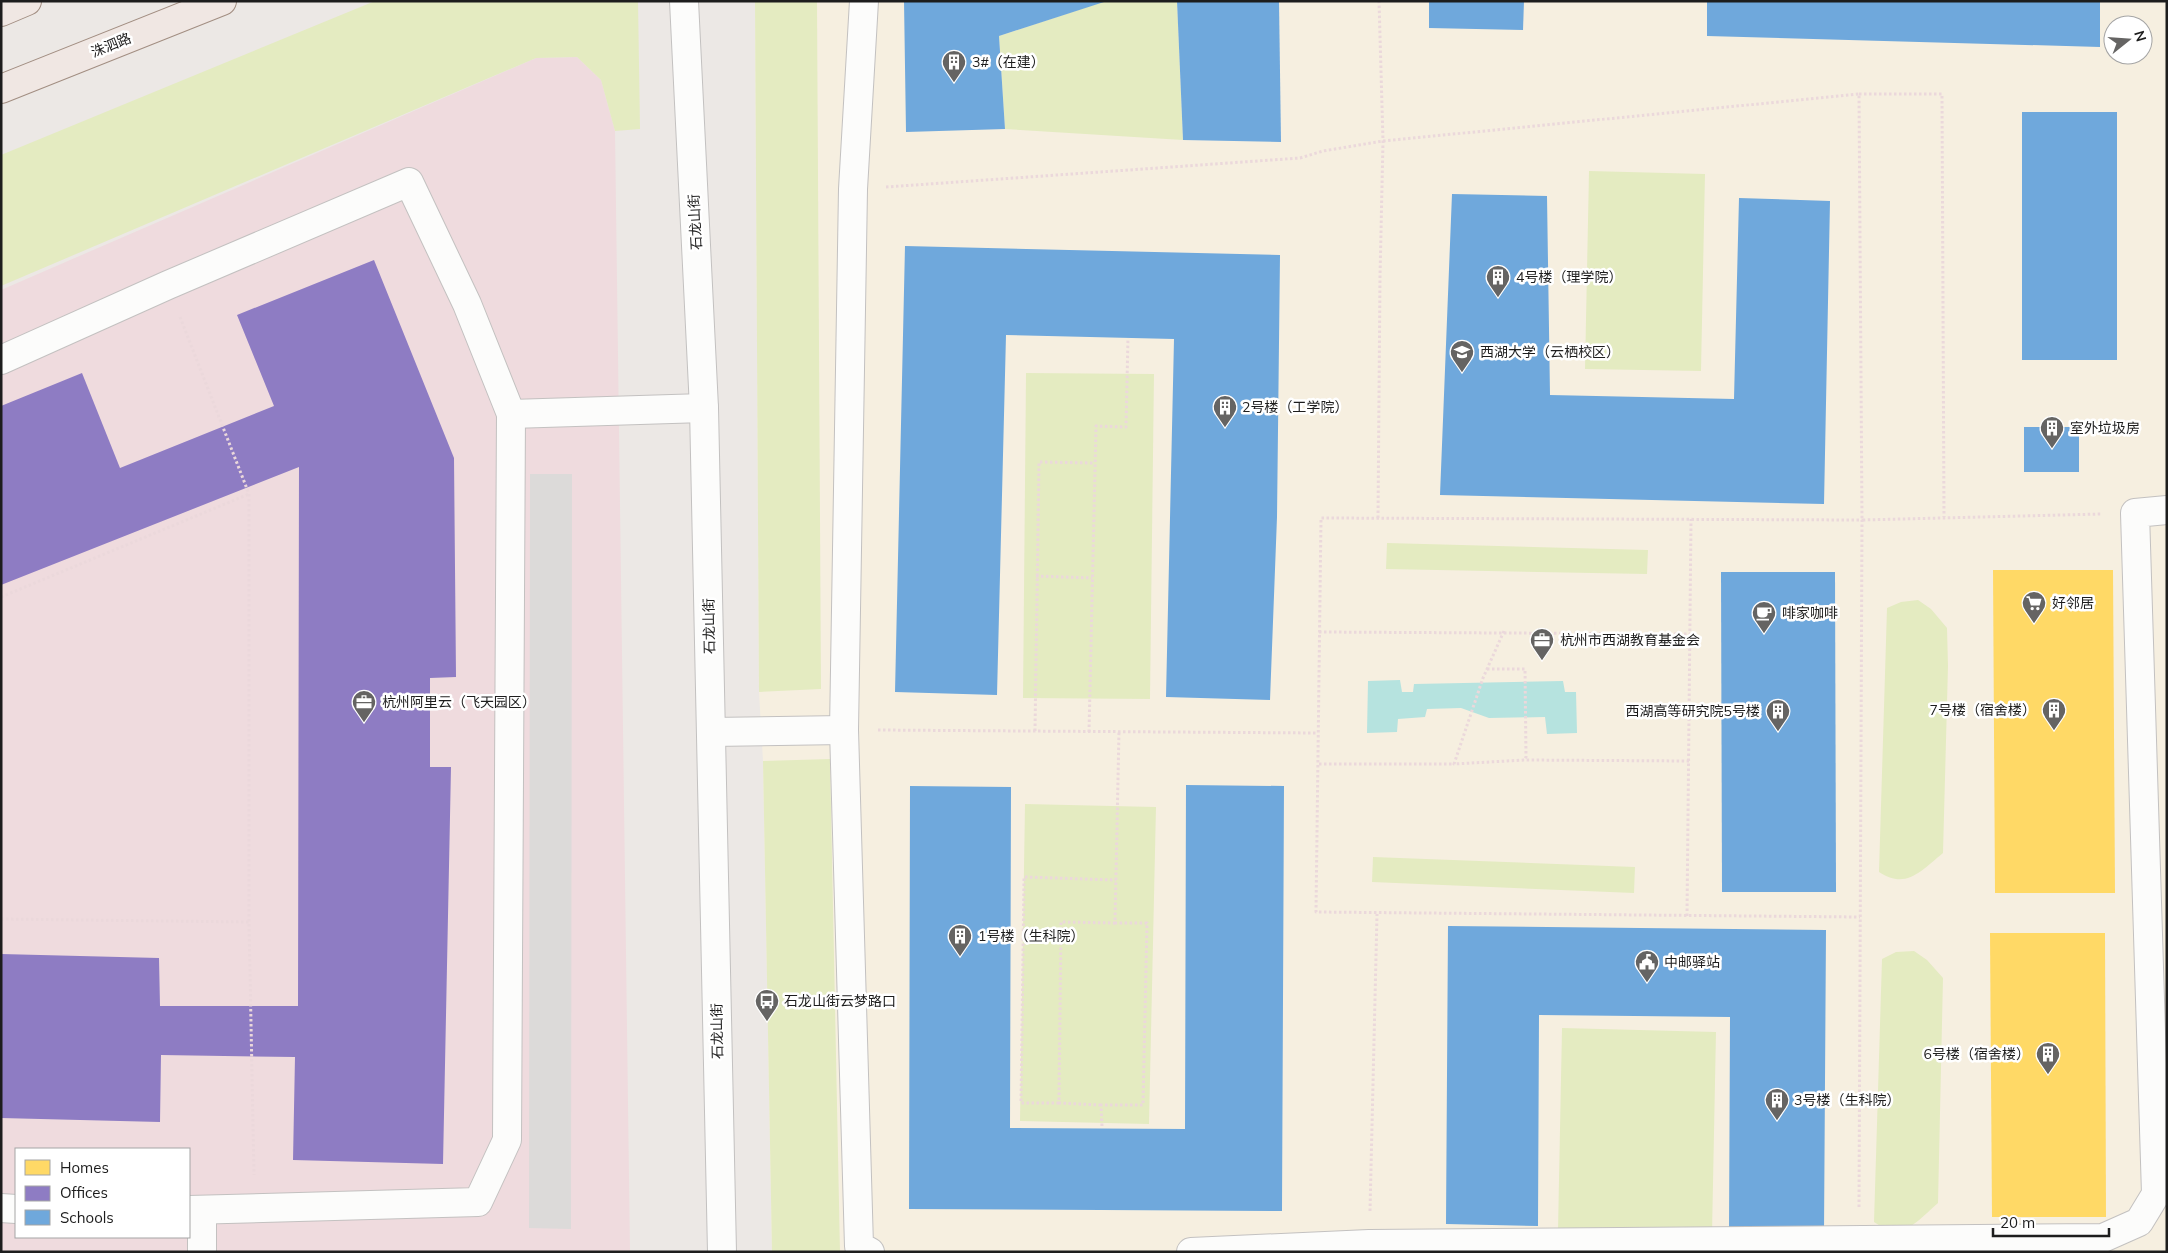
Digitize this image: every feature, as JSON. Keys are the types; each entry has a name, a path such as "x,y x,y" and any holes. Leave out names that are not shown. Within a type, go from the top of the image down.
{"main road":[{"path":"1,12 27,1"},
{"name":"洙泗路","path":"1,89 222,1"}],"street":[{"name":"石龙山街","path":"684,1 704,408 722,1252"},
{"path":"864,1 853,189 844,730 859,1246 870,1252"},
{"path":"1,360 168,285 409,182 467,304 510,414 507,1140 478,1202 195,1210 202,1252"},
{"path":"510,414 704,408"},
{"path":"1191,1252 1859,1240 2103,1238 2139,1222 2156,1194 2135,513 2167,510"},
{"path":"711,732 844,730"},
{"path":"1,1208 15,1208"}],"path":[{"path":"1378,518 1383,141 1379,1"},
{"path":"853,189 1300,158 1323,151 1383,141 1859,94 1942,94 1944,516"},
{"path":"1859,94 1862,520 1859,1240"},
{"path":"168,285 248,494 249,922 254,1208"},
{"path":"1089,732 1096,426 1126,427 1128,338"},
{"path":"1035,732 1039,462 1094,463"},
{"path":"1,597 248,494"},
{"path":"1860,917 1316,912 1321,518 1862,520 1944,516 2135,513"},
{"path":"1687,916 1691,519"},
{"path":"1036,576 1092,578"},
{"path":"1319,632 1504,631 1690,634"},
{"path":"1454,764 1483,678 1504,631"},
{"path":"1487,669 1524,669 1526,724 1526,758 1524,760"},
{"path":"844,730 1317,733"},
{"path":"1115,923 1119,732"},
{"path":"1319,764 1454,764 1524,760 1689,761"},
{"path":"1059,1103 1061,922 1147,923 1143,1105 1021,1103 1024,877 1116,880"},
{"path":"1369,1248 1377,914"},
{"path":"1,920 249,922"},
{"path":"1101,1105 1102,1126"}],"shaded area":[{"name":"西湖大学（云栖校区）","path":"755,1 2167,1 2167,1252 772,1252 763,761 759,692"},
{"name":"杭州阿里云（飞天园区）","path":"577,57 601,80 615,131 630,1252 1,1252 1,290 536,58"},
{"path":"530,474 572,474 571,1229 529,1228"}],"green space":[{"path":"375,1 638,1 640,129 615,131 601,80 577,57 536,58 1,286 1,155"},
{"path":"755,1 817,1 821,689 759,692"},
{"path":"1105,1 1177,1 1183,140 1005,129 999,36"},
{"path":"1589,171 1705,174 1701,371 1585,369"},
{"path":"1026,373 1154,374 1150,699 1023,698"},
{"path":"1387,543 1648,550 1647,574 1386,569"},
{"path":"1918,600 1931,609 1947,628 1948,666 1943,853 1913,876 1897,879 1879,872 1887,608 1901,602"},
{"path":"830,759 840,1252 772,1252 763,761"},
{"path":"1025,804 1156,807 1149,1124 1020,1121"},
{"path":"1373,857 1635,867 1634,893 1372,882"},
{"path":"1914,951 1927,960 1943,978 1938,1203 1916,1223 1901,1230 1893,1230 1884,1228 1874,1222 1882,959 1896,952"},
{"path":"1562,1028 1716,1032 1712,1234 1558,1230"}],"water":[{"path":"1400,680 1402,692 1413,692 1414,684 1563,681 1565,692 1576,692 1577,733 1547,734 1545,717 1489,718 1461,708 1427,709 1425,717 1398,719 1397,732 1367,733 1368,681"}],"building: Homes":[{"name":"7号楼（宿舍楼）","path":"1993,570 2113,570 2115,893 1995,893"},
{"name":"6号楼（宿舍楼）","path":"1990,933 2105,933 2106,1217 1992,1217"}],"building: Offices":[{"name":"杭州阿里云（飞天园区）","path":"374,260 454,458 456,677 430,678 430,767 451,767 443,1164 293,1160 295,1057 161,1055 160,1122 1,1118 1,954 159,958 160,1006 298,1006 299,467 1,585 1,406 82,373 120,468 274,406 237,315"}],"building: Schools":[{"name":"3#（在建）","path":"904,1 1104,2 999,36 1005,129 906,132"},
{"path":"1177,1 1279,1 1281,142 1183,140"},
{"path":"1429,1 1524,1 1523,30 1429,28"},
{"path":"1707,1 2100,1 2100,47 1707,36"},
{"path":"2022,112 2117,112 2117,360 2022,360"},
{"name":"4号楼（理学院）","path":"1452,194 1547,196 1550,395 1734,399 1739,198 1830,201 1824,504 1440,495"},
{"name":"2号楼（工学院）","path":"905,246 1280,255 1277,517 1270,700 1166,697 1174,339 1006,335 997,695 895,692"},
{"name":"室外垃圾房","path":"2024,427 2079,427 2079,472 2024,472"},
{"name":"西湖高等研究院5号楼","path":"1721,572 1835,572 1836,892 1722,892"},
{"name":"1号楼（生科院）","path":"1186,785 1284,786 1282,1211 909,1209 910,786 1011,787 1010,1128 1185,1129"},
{"name":"3号楼（生科院）","path":"1448,926 1826,930 1824,1233 1729,1232 1730,1017 1539,1015 1538,1226 1446,1224"}],"place":[{"name":"3#（在建）","path":"954,83"},
{"name":"4号楼（理学院）","path":"1498,298"},
{"name":"西湖大学（云栖校区）","path":"1462,373"},
{"name":"2号楼（工学院）","path":"1225,428"},
{"name":"室外垃圾房","path":"2052,449"},
{"name":"好邻居","path":"2034,624"},
{"name":"啡家咖啡","path":"1764,634"},
{"name":"杭州市西湖教育基金会","path":"1542,661"},
{"name":"杭州阿里云（飞天园区）","path":"364,723"},
{"name":"7号楼（宿舍楼）","path":"2054,731"},
{"name":"西湖高等研究院5号楼","path":"1778,732"},
{"name":"1号楼（生科院）","path":"960,957"},
{"name":"中邮驿站","path":"1647,983"},
{"name":"石龙山街云梦路口","path":"767,1022"},
{"name":"6号楼（宿舍楼）","path":"2048,1075"},
{"name":"3号楼（生科院）","path":"1777,1121"}]}
